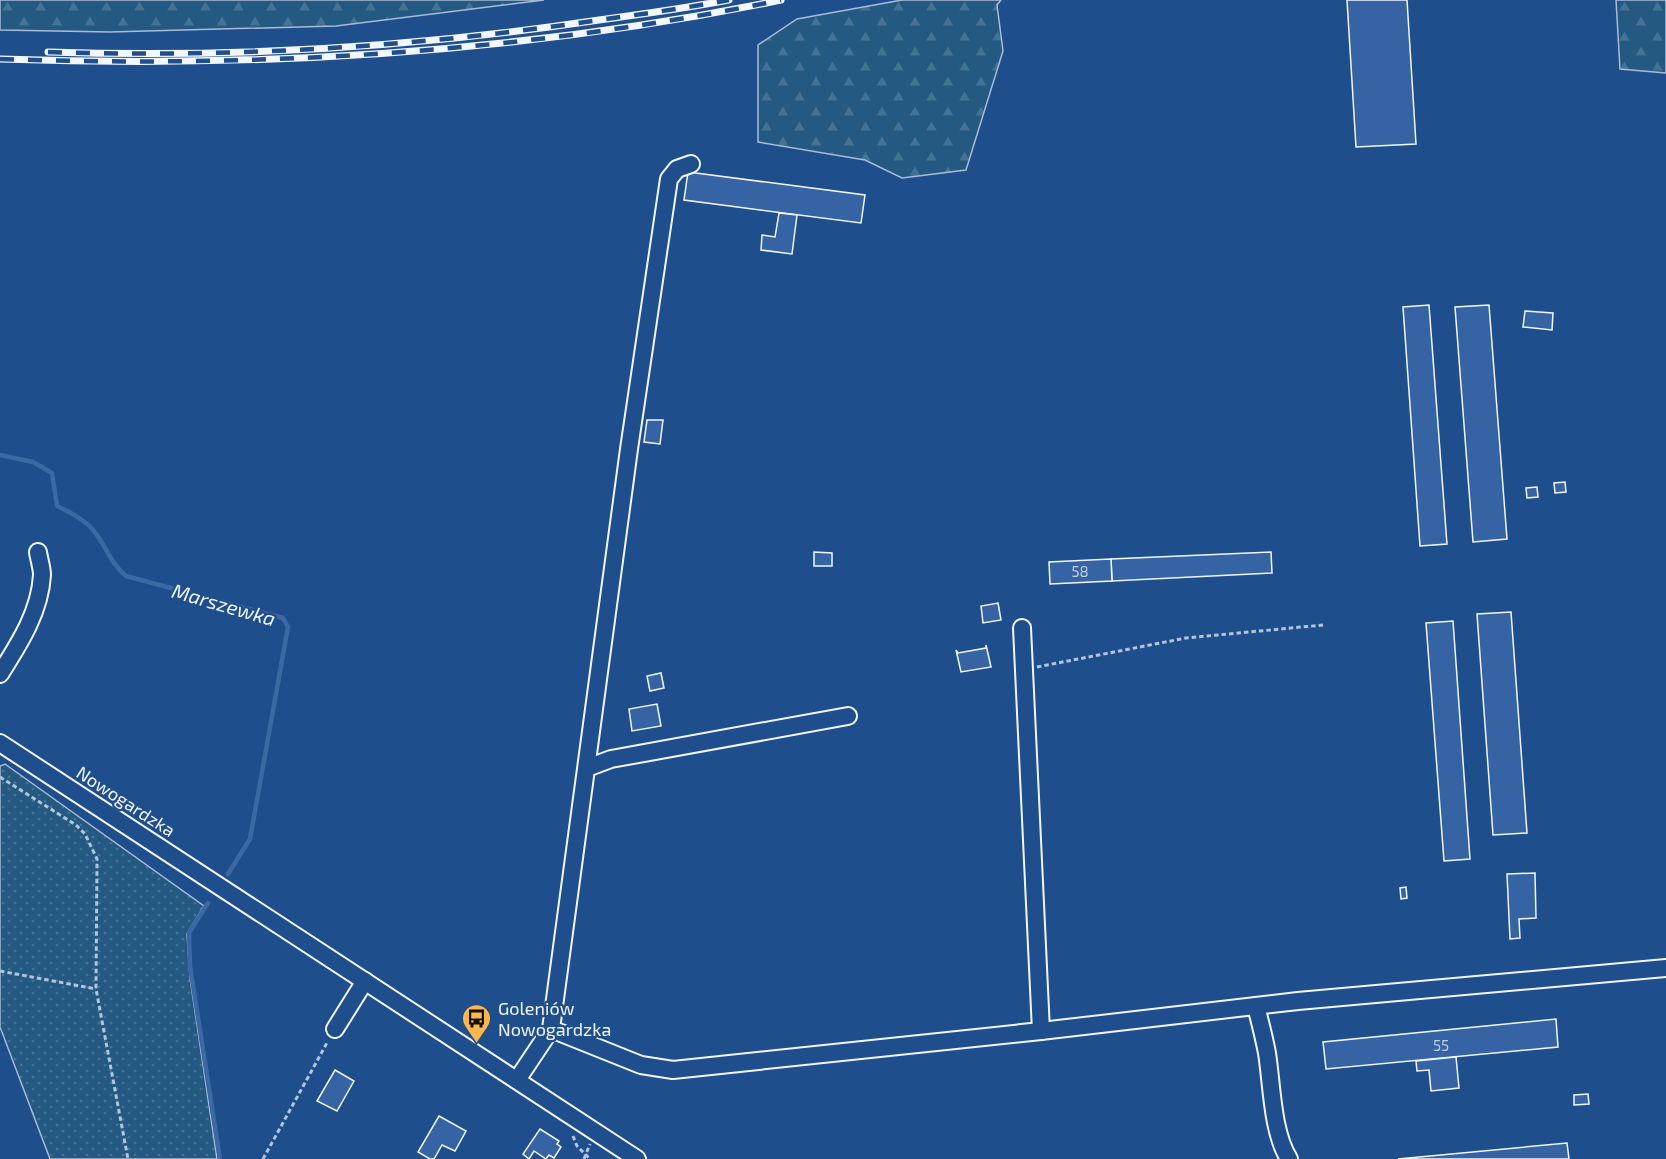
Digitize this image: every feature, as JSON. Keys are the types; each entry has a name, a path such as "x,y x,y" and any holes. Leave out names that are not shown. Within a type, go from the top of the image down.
{"street":[{"path":"517,1080 551,1029 628,449 669,179 677,169 691,164"},
{"path":"0,674 26,632 37,600 42,574 38,552"},
{"path":"1022,628 1041,1031"},
{"path":"587,768 611,759 848,716"},
{"name":"Nowogardzka","path":"0,742 637,1159"},
{"path":"551,1029 640,1065 673,1070 1298,1001 1666,968"},
{"path":"334,1029 365,981"},
{"path":"1256,1006 1266,1049 1278,1129 1289,1159"}],"path":[{"path":"1023,669 1186,638 1323,625"},
{"path":"0,777 76,825 92,844 97,858 96,989 128,1159"},
{"path":"0,971 96,989"},
{"path":"263,1159 334,1029"}],"green space":[{"path":"0,0 544,0 336,26 110,32 0,30"},
{"path":"902,0 1001,0 997,5 1003,51 966,170 902,178 865,160 758,142 758,45 797,19"},
{"path":"1616,0 1666,0 1666,73 1620,69"},
{"path":"5,764 204,906 187,934 190,978 217,1159 50,1159 0,1027 0,766"}],"building":[{"path":"1347,0 1407,0 1416,144 1356,147"},
{"path":"688,172 865,195 861,223 684,200"},
{"path":"779,213 797,215 792,254 761,250 762,235 775,237"},
{"path":"1429,305 1447,544 1420,546 1403,307"},
{"path":"1489,305 1507,539 1473,542 1455,307"},
{"path":"1525,311 1553,313 1552,330 1523,327"},
{"path":"647,420 663,420 660,444 644,442"},
{"path":"1565,482 1566,492 1555,493 1554,483"},
{"path":"1537,487 1538,497 1527,498 1526,488"},
{"path":"814,552 832,553 832,566 814,566"},
{"path":"1271,552 1272,573 1112,581 1111,559"},
{"path":"1111,559 1112,581 1050,584 1049,562"},
{"path":"998,603 1001,620 983,623 981,606"},
{"path":"1511,612 1527,833 1493,835 1477,614"},
{"path":"1453,621 1470,859 1444,861 1426,623"},
{"path":"986,645 991,667 961,672 956,650 958,653 986,648"},
{"path":"661,673 664,688 650,691 647,676"},
{"path":"657,704 661,726 632,731 629,709"},
{"path":"1535,873 1536,918 1519,919 1520,938 1510,939 1507,874"},
{"path":"1406,887 1407,898 1401,899 1400,888"},
{"path":"1556,1019 1558,1047 1326,1069 1323,1042"},
{"path":"1456,1057 1459,1088 1431,1091 1429,1070 1417,1071 1416,1061"},
{"path":"335,1070 354,1081 337,1111 317,1101"},
{"path":"1588,1094 1589,1104 1574,1105 1574,1095"},
{"path":"439,1116 466,1131 455,1151 442,1145 434,1159 430,1159 418,1152"},
{"path":"540,1129 559,1141 557,1144 561,1147 554,1158 549,1155 546,1159 534,1151 529,1159 523,1154"},
{"path":"1567,1143 1569,1159 1398,1159"}],"waterway":[{"name":"Marszewka","path":"0,455 33,462 52,473 57,506 89,526 126,576 283,618 288,627 250,839 228,874"},
{"name":"Marszewka","path":"208,903 189,933 190,966 220,1159"}],"railway":[{"path":"48,52 255,52 394,44 531,29 729,0"},
{"path":"0,59 196,61 392,53 587,33 781,0"}],"place":[{"name":"Goleniów Nowogardzka","path":"477,1044"}]}
